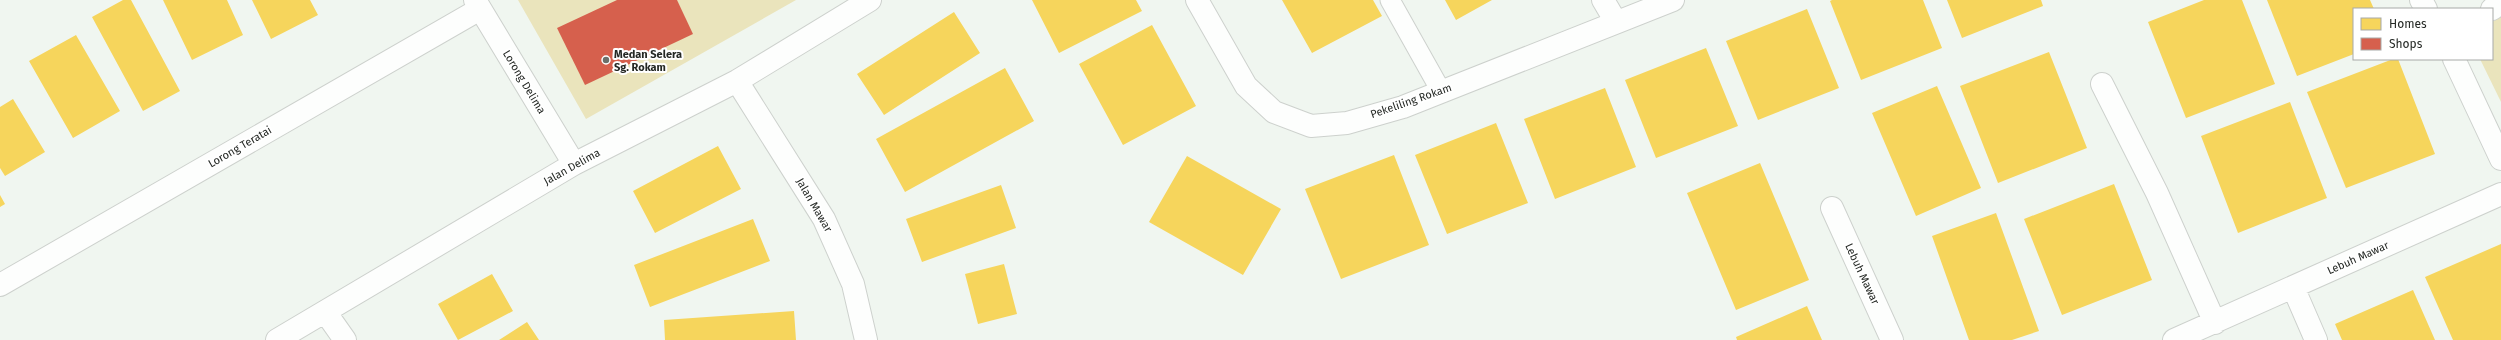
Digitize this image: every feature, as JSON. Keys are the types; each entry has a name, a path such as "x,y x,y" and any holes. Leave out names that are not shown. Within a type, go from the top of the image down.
{"street":[{"name":"Jalan Delima","path":"277,340 574,164 737,81 870,0"},
{"name":"Pekeliling Rokam","path":"1197,0 1246,86 1274,112 1310,126 1347,123 1402,107 1673,0"},
{"path":"1603,0 1616,22"},
{"path":"2493,8 2501,2"},
{"name":"Lorong Delima","path":"480,3 574,164"},
{"name":"Lorong Teratai","path":"0,285 480,3"},
{"path":"2454,60 2501,159"},
{"name":"Jalan Mawar","path":"737,81 824,219 853,284 866,340"},
{"path":"2102,84 2156,193 2215,323"},
{"name":"Lebuh Mawar","path":"2176,340 2501,194"},
{"name":"Lebuh Mawar","path":"1832,208 1892,340"},
{"path":"2292,287 2316,340"},
{"path":"326,312 345,340"}],"lane":[{"path":"1390,0 1441,92"}],"shaded area":[{"path":"518,0 796,0 586,119"},
{"path":"2501,16 2501,102 2480,60 2493,60 2493,21"}],"building: Homes":[{"path":"123,0 131,0 180,91 143,111 92,17"},
{"path":"163,0 227,0 243,35 192,60"},
{"path":"252,0 310,0 318,15 271,39"},
{"path":"1032,0 1136,0 1142,11 1059,53"},
{"path":"1282,0 1373,0 1382,16 1312,53"},
{"path":"1445,0 1492,0 1456,20"},
{"path":"1923,0 1942,48 1861,80 1830,1"},
{"path":"1947,0 2041,0 2043,6 1962,38"},
{"path":"2204,0 2242,0 2275,84 2186,118 2148,22"},
{"path":"2267,0 2370,0 2374,8 2353,8 2353,54 2297,76"},
{"path":"1807,9 1839,88 1758,120 1726,41"},
{"path":"954,12 980,53 884,115 857,74"},
{"path":"1152,25 1196,106 1123,145 1079,64"},
{"path":"76,35 120,111 73,138 29,61"},
{"path":"1706,48 1738,126 1656,158 1625,80"},
{"path":"2049,52 2087,148 1998,183 1960,86"},
{"path":"2390,60 2398,60 2435,154 2346,188 2307,92"},
{"path":"1005,68 1034,121 905,192 876,139"},
{"path":"1937,86 1981,188 1916,216 1872,113"},
{"path":"1605,88 1636,167 1555,199 1524,119"},
{"path":"13,99 45,152 5,176 0,168 0,107"},
{"path":"2290,102 2327,198 2238,233 2201,136"},
{"path":"1496,123 1528,203 1447,234 1415,155"},
{"path":"718,146 741,189 655,233 633,191"},
{"path":"1394,155 1429,245 1341,279 1305,189"},
{"path":"1187,156 1281,209 1243,275 1149,222"},
{"path":"1760,163 1809,280 1736,310 1687,193"},
{"path":"2114,184 2152,280 2062,315 2024,219"},
{"path":"1001,185 1016,228 922,262 906,219"},
{"path":"0,195 5,204 0,207"},
{"path":"1996,213 2039,331 2012,340 1969,340 1932,236"},
{"path":"753,219 770,261 650,307 634,265"},
{"path":"2501,244 2501,340 2453,340 2425,277"},
{"path":"1004,264 1017,314 978,324 965,274"},
{"path":"492,274 513,311 458,340 438,304"},
{"path":"2413,290 2435,340 2342,340 2335,324"},
{"path":"1807,306 1822,340 1737,340 1736,337"},
{"path":"794,311 796,340 665,340 664,320"},
{"path":"527,322 539,340 499,340"}],"building: Shops":[{"name":"Medan Selera Sg. Rokam","path":"617,0 677,0 693,34 585,85 557,28"}],"place":[{"name":"Medan Selera Sg. Rokam","path":"606,60"}]}
